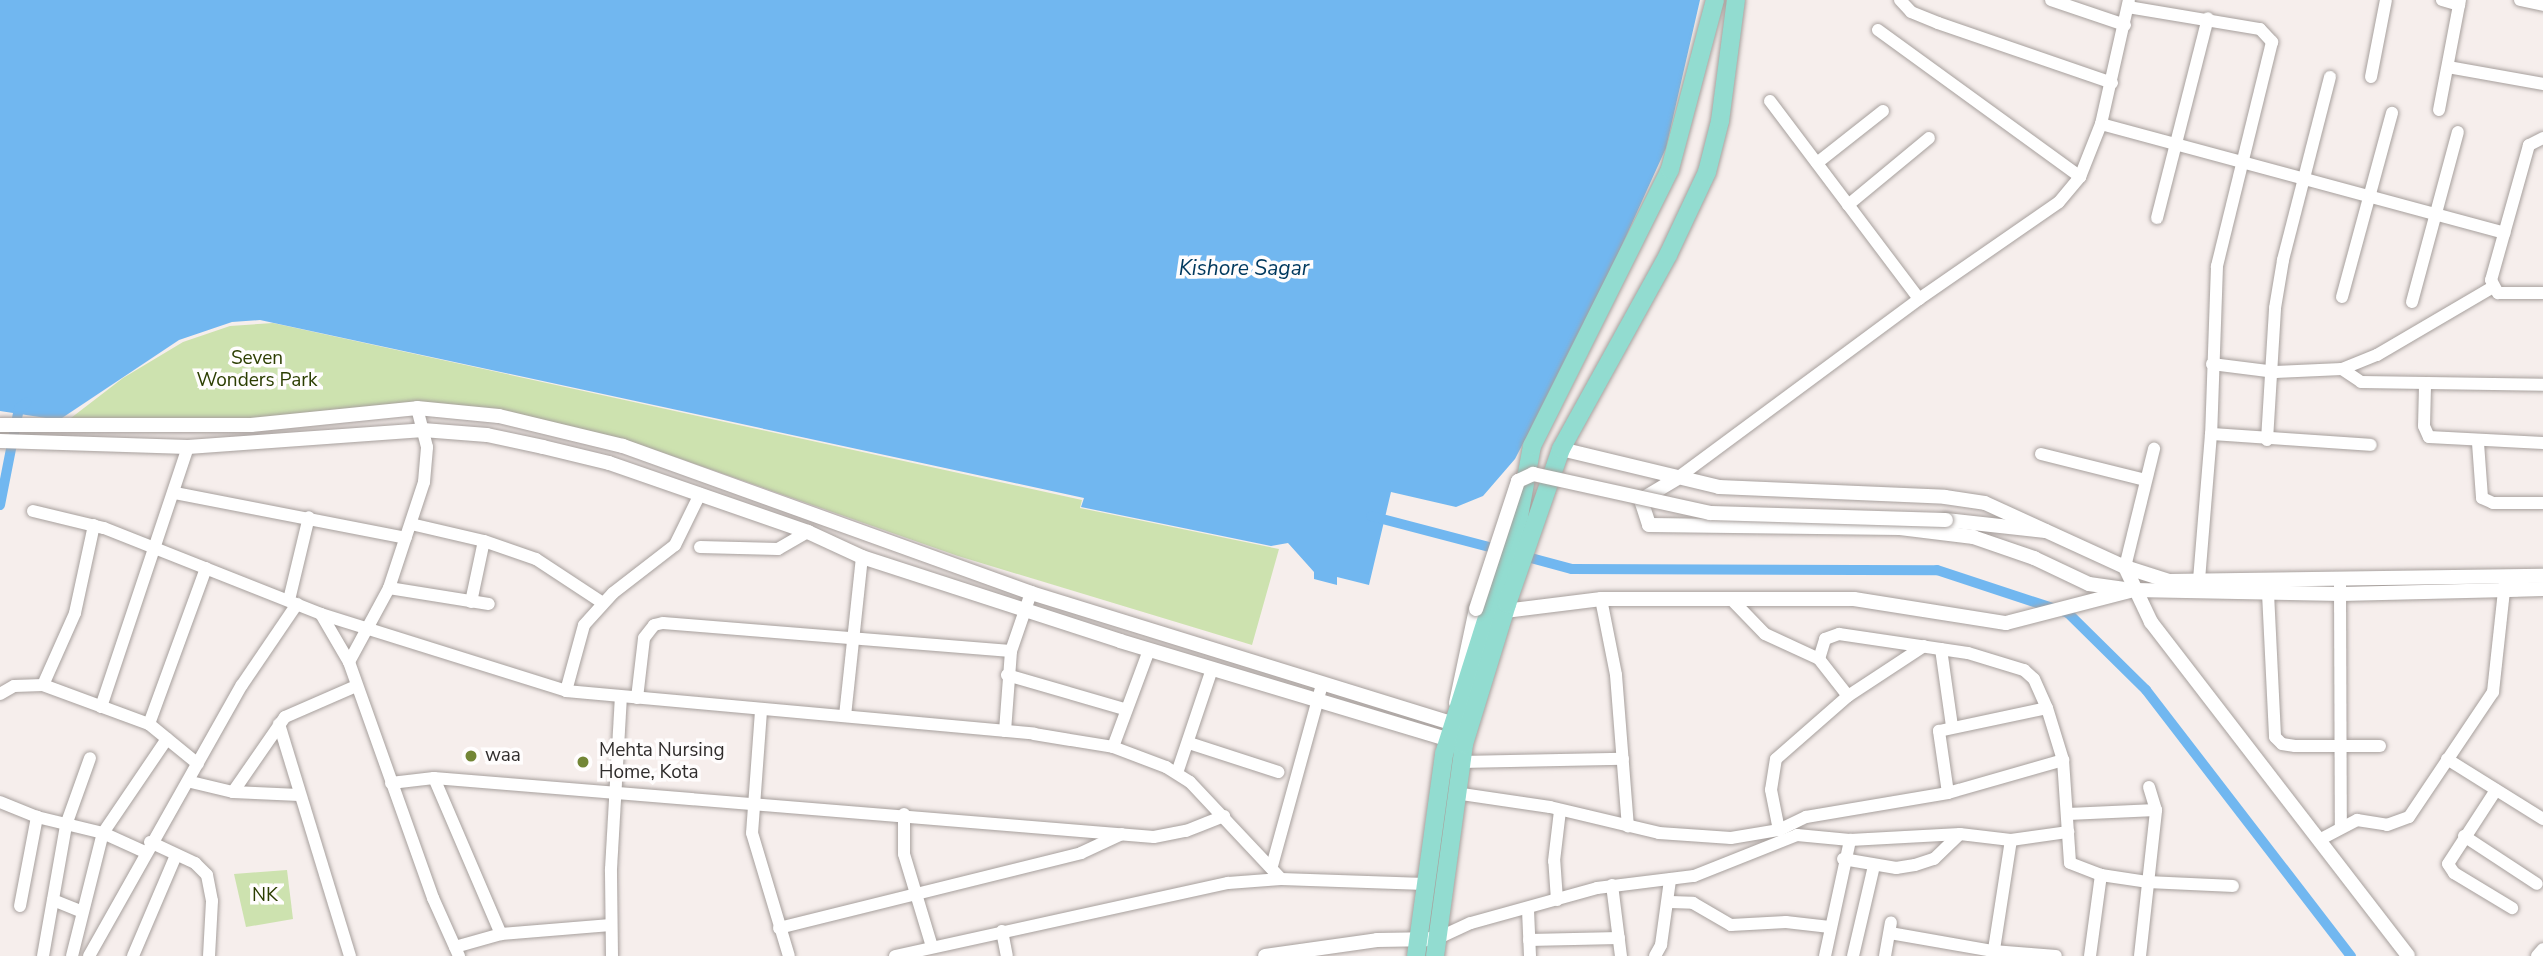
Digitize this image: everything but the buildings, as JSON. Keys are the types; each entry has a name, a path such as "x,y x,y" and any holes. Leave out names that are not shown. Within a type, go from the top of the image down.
{"main road":[{"path":"1426,948 1425,884 1459,735 1527,517 1535,439 1671,169 1715,0"},
{"path":"1527,517 1561,449 1668,256 1707,172 1720,121 1736,0"},
{"path":"1426,948 1455,793 1459,735"}],"street":[{"path":"1900,0 1911,12 1938,23 2112,83"},
{"path":"2051,0 2125,25"},
{"path":"2371,77 2386,0"},
{"path":"2439,110 2460,2 2442,0"},
{"path":"2520,0 2543,5"},
{"path":"2199,581 2211,434 2217,266 2272,42 2260,29 2129,4 2101,124 2080,177 2029,225 1919,299 1676,480 1642,500 1649,525 1892,527 1973,537 2034,558 2090,584 2134,590 2268,593 2340,587 2505,583 2543,576"},
{"path":"2157,218 2208,18"},
{"path":"1878,30 2080,177"},
{"path":"2448,67 2543,84"},
{"path":"2267,439 2274,372 2275,308 2303,178 2330,77"},
{"path":"1770,102 1919,299"},
{"path":"1817,163 1883,111"},
{"path":"2342,297 2392,113"},
{"path":"2101,124 2243,160 2505,233"},
{"path":"2412,302 2458,132"},
{"path":"1848,205 1929,138"},
{"path":"2212,364 2274,372 2342,369 2377,355 2491,288 2529,145 2543,138"},
{"path":"2491,288 2508,295 2543,293"},
{"path":"2342,369 2361,382 2425,386 2543,385"},
{"path":"2425,386 2424,426 2429,437 2478,443 2543,443"},
{"path":"349,662 390,588 411,524 427,462 417,408"},
{"path":"0,425 61,428 251,425 417,408 499,416 623,446 1031,593 1322,685 1459,735"},
{"path":"0,441 188,447 423,430 486,435 543,447 700,494 808,532 862,557 1149,650 1318,701 1459,735 1623,759"},
{"path":"2211,434 2371,445"},
{"path":"2478,443 2482,498 2493,503 2543,503"},
{"path":"101,708 157,550 188,447"},
{"path":"1561,449 1676,480 1769,490 1945,497 1985,503 2153,578 2340,587"},
{"path":"2154,449 2126,567 2134,590 2151,622 2321,839 2408,956"},
{"path":"2041,453 2145,480"},
{"path":"1459,735 1455,691 1476,609 1518,481 1533,474 1710,513 1946,520 2054,532"},
{"path":"175,493 406,538"},
{"path":"566,691 577,642 603,603 675,545 700,494"},
{"path":"33,511 94,526 321,614 566,691 761,711 1005,731 1113,747 1177,773 1224,816 1272,866 1280,878"},
{"path":"89,956 147,847 191,782 198,764 242,685 293,602 309,517"},
{"path":"411,524 484,541 536,559 603,603"},
{"path":"43,685 75,613 94,526"},
{"path":"700,547 778,549 808,532"},
{"path":"471,602 484,541"},
{"path":"845,716 862,557"},
{"path":"149,724 206,568"},
{"path":"2321,839 2341,826 2357,820 2387,825 2403,822 2484,710 2497,680 2505,583"},
{"path":"2505,583 2543,589"},
{"path":"2340,587 2338,746 2341,826"},
{"path":"390,588 489,604"},
{"path":"1502,603 1601,599 1854,599 2006,623 2134,590"},
{"path":"1005,731 1007,675 1011,650 1031,593"},
{"path":"2268,593 2275,737 2282,744 2295,746 2380,746"},
{"path":"1601,599 1616,675 1628,827"},
{"path":"1732,600 1765,634 1819,659 1848,696"},
{"path":"321,614 349,662 391,783 457,952 501,934 611,925"},
{"path":"636,698 644,638 654,625 853,635 1011,650"},
{"path":"1819,659 1825,639 1831,635 1941,649 2024,670 2034,679 2047,708 2063,760 2070,863 2101,875 2148,882 2233,886"},
{"path":"1779,830 1771,790 1776,759 1848,696 1924,646"},
{"path":"1941,649 1952,726"},
{"path":"1113,747 1124,709 1149,650"},
{"path":"1177,773 1212,669"},
{"path":"1007,675 1124,709"},
{"path":"0,694 14,687 43,685 149,724 198,764"},
{"path":"1272,866 1322,685"},
{"path":"233,792 279,724 356,686"},
{"path":"612,956 615,795 621,697"},
{"path":"1948,793 1938,735 1952,726 2047,708"},
{"path":"761,711 754,802 756,857 789,956"},
{"path":"279,724 350,956"},
{"path":"72,956 80,912 103,833 167,739"},
{"path":"1189,743 1278,772"},
{"path":"43,956 66,825 90,758"},
{"path":"2447,759 2543,819"},
{"path":"1455,793 1698,839 1796,828 1948,793 2063,760"},
{"path":"391,783 434,778 615,795 754,802 1168,836 1224,816"},
{"path":"434,778 501,934"},
{"path":"191,782 233,792 299,795"},
{"path":"2140,956 2156,810 2149,788"},
{"path":"2496,790 2449,859 2451,870 2512,908"},
{"path":"0,802 37,817 176,855 201,867 210,884 209,956"},
{"path":"2068,814 2156,810"},
{"path":"1557,900 1554,861 1560,811"},
{"path":"904,814 904,854 932,947"},
{"path":"20,906 37,817"},
{"path":"1265,956 1377,940 1426,948 1471,923 1528,910 1612,885 1670,880 1716,869 1796,828 1850,840 1960,834 2011,840 2068,832"},
{"path":"779,929 915,897 1100,848 1122,834"},
{"path":"1843,859 1874,866 1906,866 1934,859 1960,834"},
{"path":"2464,836 2538,884"},
{"path":"1825,956 1843,859 1850,840"},
{"path":"1993,954 2011,840"},
{"path":"133,956 176,855"},
{"path":"1853,956 1874,866"},
{"path":"2090,956 2101,875"},
{"path":"895,956 1228,883 1280,878 1425,884"},
{"path":"1655,956 1670,902 1670,880"},
{"path":"1612,885 1620,956"},
{"path":"53,900 80,912"},
{"path":"1670,902 1693,903 1731,925 1786,922 1830,927"},
{"path":"1528,910 1530,956"},
{"path":"1885,956 1891,928 1993,954 2056,956"},
{"path":"1002,931 1007,956"},
{"path":"1529,940 1619,938"},
{"path":"2537,956 2543,949"}],"green space":[{"name":"Seven Wonders Park","path":"273,323 1082,500 1080,508 1279,549 1252,645 958,556 638,444 483,409 418,403 260,418 67,421 123,378 183,342 230,326"},
{"name":"NK","path":"287,870 293,919 246,927 234,874"}],"water":[{"name":"Kishore Sagar","path":"0,0 1700,0 1666,148 1595,305 1515,459 1483,496 1456,507 1391,492 1369,585 1337,577 1337,585 1314,579 1314,572 1288,543 1271,546 1081,507 1084,498 260,320 232,322 179,340 59,420 0,411"}],"waterway":[{"path":"0,505 19,408 26,403"},
{"path":"1371,516 1501,550"},
{"path":"1520,555 1572,569 1937,570 2068,613 2146,690 2351,956"}],"place":[{"name":"waa","path":"471,756"},
{"name":"Mehta Nursing Home, Kota","path":"583,762"}]}
